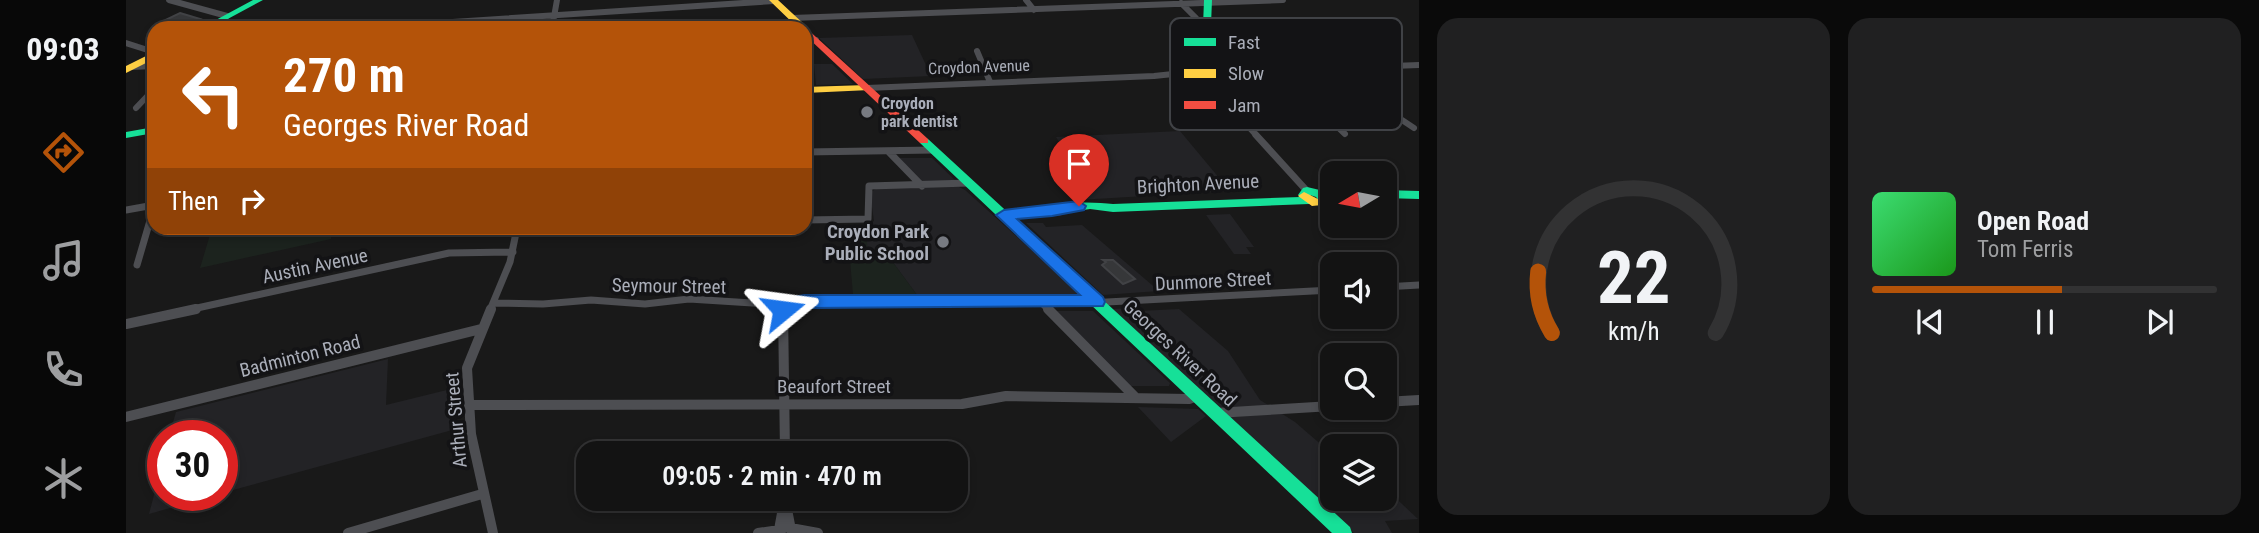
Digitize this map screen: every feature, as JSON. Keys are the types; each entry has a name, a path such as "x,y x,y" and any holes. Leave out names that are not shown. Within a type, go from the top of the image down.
{"main road":[{"path":"218,21 259,0"},
{"name":"Georges River Road","path":"773,0 795,21"},
{"name":"Georges River Road","path":"812,42 867,88 1344,533"},
{"path":"129,68 147,58"},
{"name":"Croydon Avenue","path":"812,90 867,88"},
{"path":"126,135 147,131"},
{"path":"1403,193 1406,189 1419,188"},
{"path":"1397,193 1419,195"},
{"name":"Brighton Avenue","path":"1004,215 1079,206 1106,205 1113,208 1318,196"}],"street":[{"path":"169,0 227,16"},
{"path":"553,21 556,0"},
{"path":"464,21 773,0"},
{"path":"1026,0 1034,10"},
{"path":"792,18 1283,0"},
{"path":"1180,2 1195,18"},
{"path":"126,43 147,51"},
{"path":"977,51 989,80"},
{"path":"129,68 147,67"},
{"name":"Croydon Avenue","path":"867,88 1170,73"},
{"path":"136,108 147,96"},
{"path":"1402,120 1414,128"},
{"path":"1257,130 1318,196"},
{"path":"1341,130 1345,134"},
{"path":"812,152 933,150"},
{"path":"888,151 922,186"},
{"path":"812,220 864,220 870,214 869,186 969,183"},
{"path":"126,210 147,207"},
{"path":"137,265 147,230"},
{"name":"Arthur Street","path":"493,533 482,494 471,434 467,368 513,252 516,235"},
{"name":"Austin Avenue","path":"126,324 449,253 513,252"},
{"path":"1397,286 1419,285"},
{"name":"Dunmore Street","path":"1097,302 1320,291"},
{"name":"Seymour Street","path":"493,303 543,304 592,300 645,304 689,299 783,305 816,301 1097,302"},
{"path":"1041,302 1136,398"},
{"path":"783,305 785,441"},
{"name":"Badminton Road","path":"126,417 481,329"},
{"name":"Beaufort Street","path":"469,405 962,404 1006,396 1189,399 1197,396"},
{"path":"1397,401 1419,400"},
{"path":"1216,413 1320,407"},
{"path":"348,533 376,529 482,494"},
{"path":"785,511 785,531"},
{"path":"758,533 818,533"}],"shaded area":[{"path":"912,35 931,76 863,79 819,38"},
{"path":"814,64 832,64 853,84 816,85"},
{"path":"1180,131 1230,191 1078,200 1054,158 1068,157 1056,137"},
{"path":"898,158 932,158 958,183 924,184"},
{"name":"Croydon Park Public School","path":"878,187 959,187 965,190 1078,292 1075,296 917,295 889,257 868,259 864,227 874,221 870,193"},
{"path":"1230,214 1254,247 1246,247 1251,254 1234,254 1206,215"},
{"path":"1026,223 1043,223 1046,227 1082,225 1159,291 1103,295"},
{"path":"866,225 868,259 889,257 917,295 853,295 850,260 855,260 852,227"},
{"path":"210,235 331,235 331,239 200,268"},
{"path":"1112,309 1179,309 1228,351 1260,400 1295,422 1320,444 1320,502"},
{"path":"1056,311 1093,311 1170,383 1169,386 1129,386"},
{"path":"388,359 386,405 455,388 456,429 238,489 238,420 174,420 176,412"},
{"path":"1138,407 1198,409 1206,416 1171,442"},
{"path":"1397,499 1418,519 1385,521 1392,533 1354,533 1330,511 1397,511"}],"building":[{"path":"180,13 200,19 196,21 163,21"},
{"path":"1103,260 1113,260 1135,279 1123,284 1102,265 1106,262"}],"traffic: fast":[{"path":"218,21 259,0"},
{"path":"1207,18 1208,0"},
{"path":"126,135 147,131"},
{"path":"924,141 1344,533"},
{"path":"1304,195 1307,191 1320,194"},
{"path":"1397,194 1419,195"},
{"path":"1052,211 1090,205 1113,208 1309,200"}],"traffic: slow":[{"path":"773,0 796,21"},
{"path":"126,70 147,59"},
{"path":"812,90 867,88"},
{"path":"1304,196 1316,203 1320,202"}],"traffic: jam":[{"path":"812,37 924,141"},
{"path":"1004,215 1058,212"}],"place":[{"name":"Croydon park dentist","path":"867,112"},
{"name":"Croydon Park Public School","path":"943,242"}],"route":[{"path":"783,310 783,305 796,302 1097,302 1004,215 1079,206"}]}
